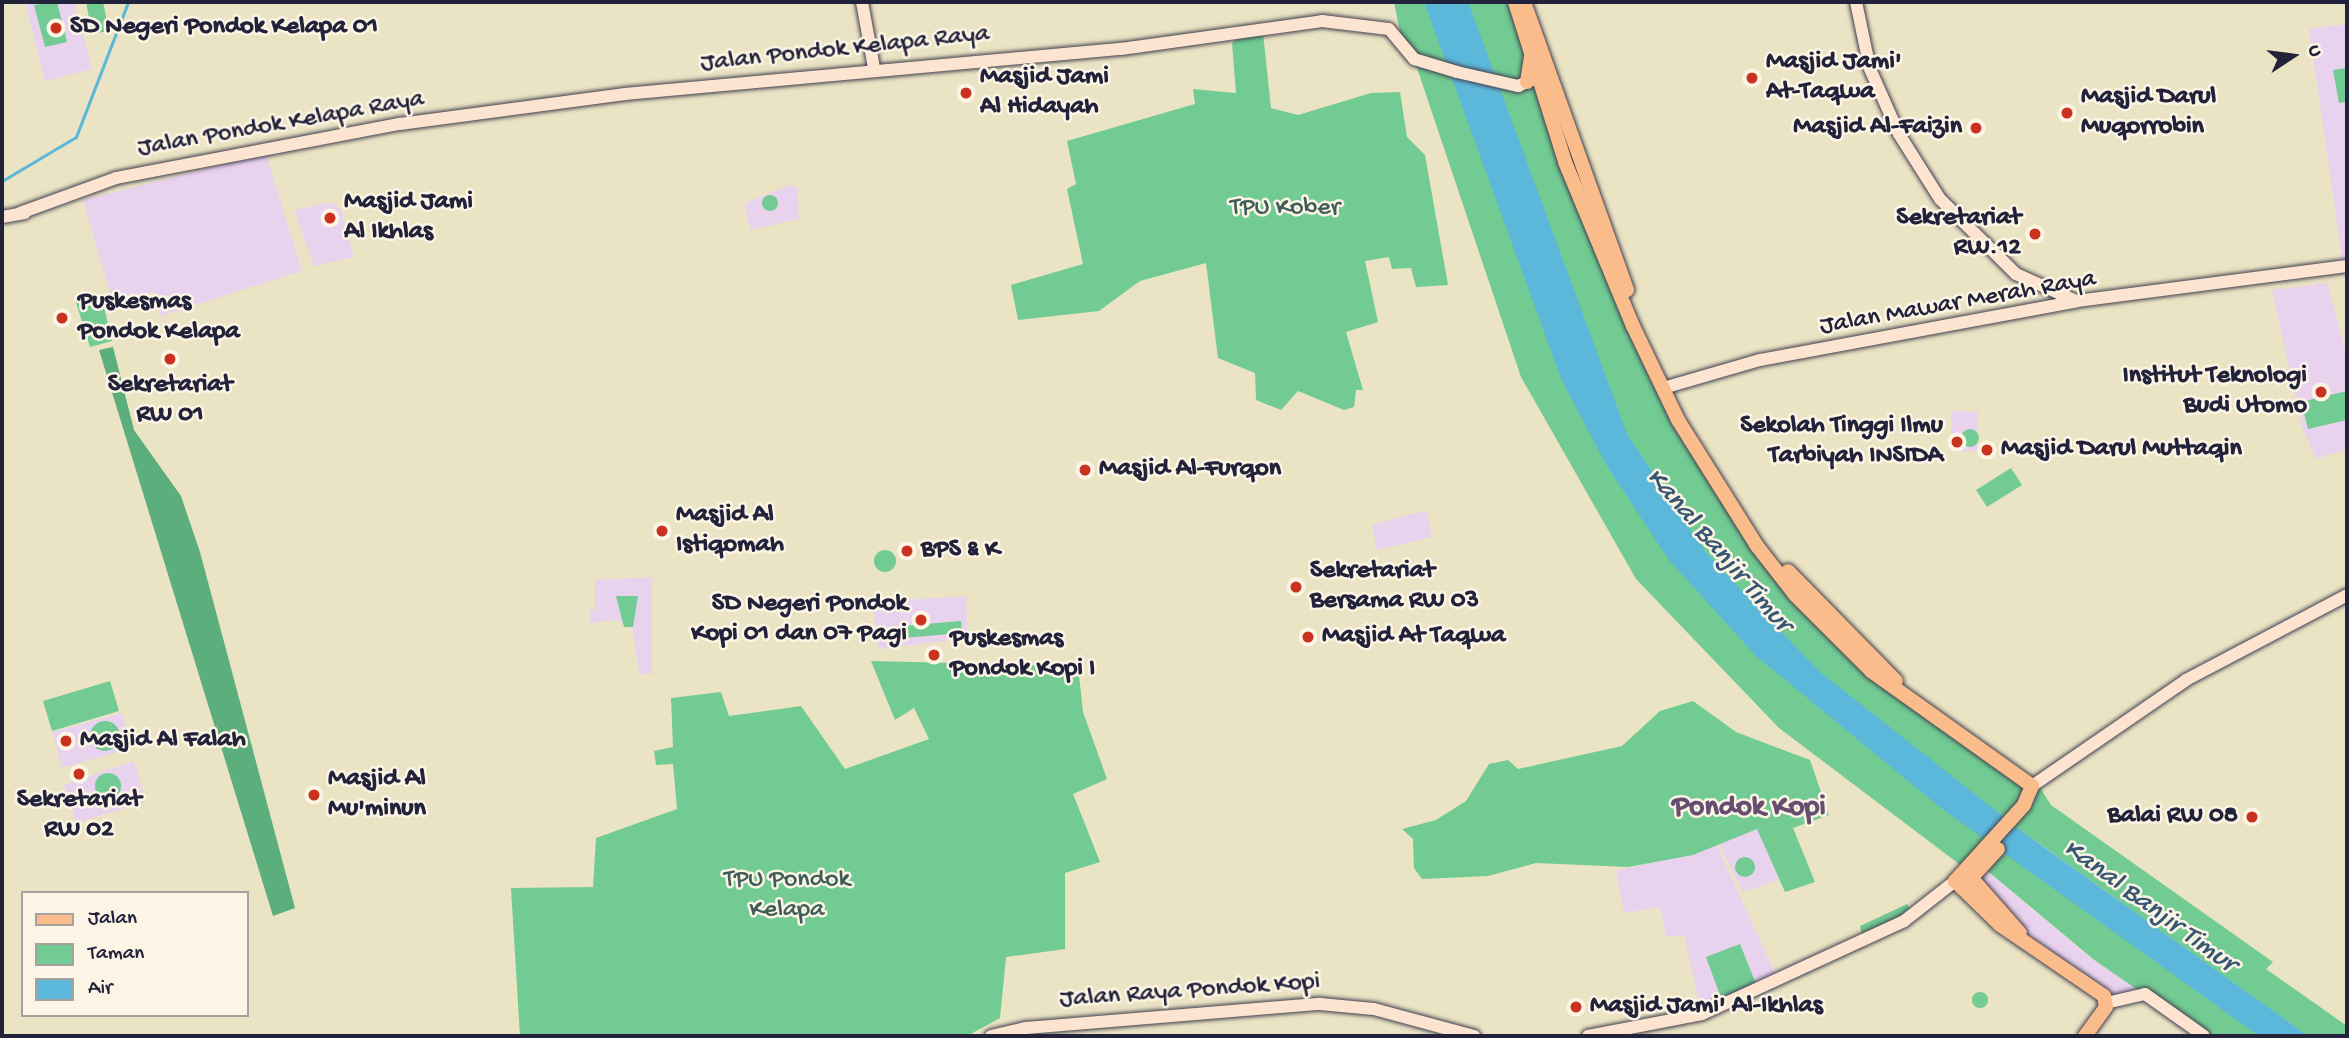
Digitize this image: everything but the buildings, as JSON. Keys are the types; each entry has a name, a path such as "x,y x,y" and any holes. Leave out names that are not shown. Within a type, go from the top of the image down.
{"main road":[{"path":"1515,2 1530,46 1533,77"},
{"path":"1524,2 1533,77 1571,159 1667,387 1713,479 1800,594 1878,670 2033,782 2026,806 1966,877 2021,934 2106,1003 2085,1036"}],"street":[{"path":"862,2 874,68"},
{"path":"1856,2 1870,69 1899,134 1940,200 1972,235 2037,286 2077,301"},
{"name":"Jalan Pondok Kelapa Raya","path":"2,217 48,209 122,178 400,124 874,68 1121,49 1336,20 1389,29 1419,60 1533,77"},
{"name":"Jalan Mawar Merah Raya","path":"1667,387 1760,360 2032,312 2077,301 2347,267"},
{"path":"2032,312 2037,286"},
{"path":"2033,782 2186,680 2347,595"},
{"path":"1588,1036 1702,1014 1904,921 1966,877"},
{"path":"2106,1003 2145,994 2204,1036"},
{"name":"Jalan Raya Pondok Kopi","path":"992,1036 1320,1004 1374,1009 1474,1036"}],"shaded area":[{"name":"SD Negeri Pondok Kelapa 01","path":"25,2 74,2 92,69 45,81"},
{"path":"2347,24 2347,264 2343,265 2309,29"},
{"path":"266,154 302,271 160,316 153,292 113,303 83,200"},
{"path":"790,185 797,187 799,219 750,230 745,203"},
{"path":"332,202 341,210 354,257 314,266 294,210"},
{"name":"Institut Teknologi Budi Utomo","path":"2327,283 2347,356 2347,449 2316,459 2302,427 2272,290"},
{"path":"1951,411 1978,412 1977,451 1952,451"},
{"path":"1426,510 1432,537 1377,550 1372,525"},
{"path":"652,577 652,674 639,674 633,630 617,620 590,623 590,610 595,609 595,580"},
{"name":"SD Negeri Pondok Kopi 01 dan 07 Pagi","path":"966,596 968,638 879,649 872,602"},
{"path":"122,713 131,748 62,768 52,732"},
{"path":"134,761 146,802 76,823 64,785"},
{"path":"1760,823 1778,880 1743,892 1717,841"},
{"path":"1717,846 1778,980 1701,1011 1684,935 1666,937 1660,907 1624,913 1616,871"},
{"path":"1983,868 2092,959 2145,994 2106,1003 2021,934 1978,875"}],"green space":[{"path":"57,2 67,42 45,47 34,5"},
{"path":"86,2 103,2 109,31 92,34"},
{"path":"1394,2 1515,2 1565,162 1641,345 1757,546 1875,673 2032,786 1967,870 1779,728 1636,579 1521,377 1414,59 1403,47"},
{"name":"TPU Kober","path":"1263,33 1271,108 1298,115 1371,93 1400,92 1407,137 1425,155 1448,285 1416,287 1411,268 1392,269 1389,257 1365,261 1378,322 1346,332 1363,390 1356,390 1354,407 1344,410 1298,391 1281,410 1256,400 1255,373 1218,358 1206,263 1140,281 1099,311 1018,320 1011,285 1083,264 1067,189 1076,184 1067,141 1195,104 1193,89 1236,93 1232,43 1243,34"},
{"path":"2347,68 2347,102 2339,103 2333,70"},
{"path":"767,195 773,195 778,203 776,209 767,211 762,206 762,200"},
{"path":"101,294 112,341 90,347 75,299"},
{"path":"113,347 134,430 181,496 200,552 295,908 273,916 99,350"},
{"path":"2347,391 2347,420 2308,429 2301,402"},
{"path":"1970,429 1976,432 1979,438 1976,444 1970,447 1964,444 1961,438 1964,432"},
{"path":"2011,468 2022,485 1987,507 1976,490"},
{"path":"885,550 893,553 896,561 893,569 885,572 877,569 874,561 877,553"},
{"path":"616,596 638,596 633,627 624,627"},
{"path":"961,621 962,633 903,638 902,626"},
{"name":"TPU Pondok Kelapa","path":"871,661 1078,666 1083,712 1107,779 1073,794 1100,862 1065,873 1065,949 1006,957 1000,1018 967,1036 520,1036 511,888 593,887 596,838 677,809 673,764 656,765 654,751 673,747 671,698 721,692 729,716 801,706 845,769 929,739 914,708 895,720"},
{"path":"110,681 119,711 52,731 43,701"},
{"path":"1693,701 1736,732 1810,760 1829,815 1793,828 1815,882 1785,892 1757,829 1693,855 1628,867 1536,863 1488,876 1422,879 1414,868 1413,839 1402,829 1436,820 1466,801 1489,764 1508,760 1518,769 1622,746 1660,711"},
{"path":"105,721 116,725 120,736 116,747 105,751 94,747 90,736 94,725"},
{"path":"108,773 117,777 121,786 117,795 108,799 99,795 95,786 99,777"},
{"path":"2039,786 2051,805 2273,962 2266,969 2347,1026 2347,1036 2307,1036 2015,826"},
{"path":"1997,848 2260,1036 2204,1036 2093,959 1984,868"},
{"path":"1745,857 1752,860 1755,867 1752,874 1745,877 1738,874 1735,867 1738,860"},
{"path":"1907,904 1914,916 1863,940 1860,926"},
{"path":"1740,944 1756,984 1721,998 1706,957"},
{"path":"1980,992 1986,994 1986,1006 1980,1008 1974,1006 1972,1000 1974,994"}],"water":[{"path":"1424,2 1468,2 1627,434 1706,553 1820,672 2023,832 2308,1036 2259,1036 1941,808 1756,656 1669,560 1607,466 1562,381"}],"waterway":[{"path":"2,181 76,137 128,2"}],"place":[{"name":"SD Negeri Pondok Kelapa 01","path":"56,28"},
{"name":"Masjid Jami' At-Taqwa","path":"1752,78"},
{"name":"Masjid Jami Al Hidayah","path":"966,93"},
{"name":"Masjid Darul Muqorrobin","path":"2067,113"},
{"name":"Masjid Al-Faizin","path":"1976,128"},
{"name":"Masjid Jami Al Ikhlas","path":"330,218"},
{"name":"Sekretariat RW.12","path":"2035,234"},
{"name":"Puskesmas Pondok Kelapa","path":"62,318"},
{"name":"Sekretariat RW 01","path":"170,359"},
{"name":"Institut Teknologi Budi Utomo","path":"2321,392"},
{"name":"Sekolah Tinggi Ilmu Tarbiyah INSIDA","path":"1957,442"},
{"name":"Masjid Darul Muttaqin","path":"1987,450"},
{"name":"Masjid Al-Furqon","path":"1085,470"},
{"name":"Masjid Al Istiqomah","path":"662,531"},
{"name":"BPS & K","path":"907,551"},
{"name":"Sekretariat Bersama RW 03","path":"1296,587"},
{"name":"SD Negeri Pondok Kopi 01 dan 07 Pagi","path":"921,620"},
{"name":"Masjid At Taqwa","path":"1308,637"},
{"name":"Puskesmas Pondok Kopi I","path":"934,655"},
{"name":"Masjid Al Falah","path":"66,741"},
{"name":"Sekretariat RW 02","path":"79,774"},
{"name":"Masjid Al Mu'minun","path":"314,795"},
{"name":"Balai RW 08","path":"2252,817"},
{"name":"Masjid Jami' Al-Ikhlas","path":"1576,1007"}],"district":[{"name":"Pondok Kopi","path":"1749,809"}],"water label":[{"name":"Kanal Banjir Timur","path":"1718,551"},
{"name":"Kanal Banjir Timur","path":"2149,907"}]}
